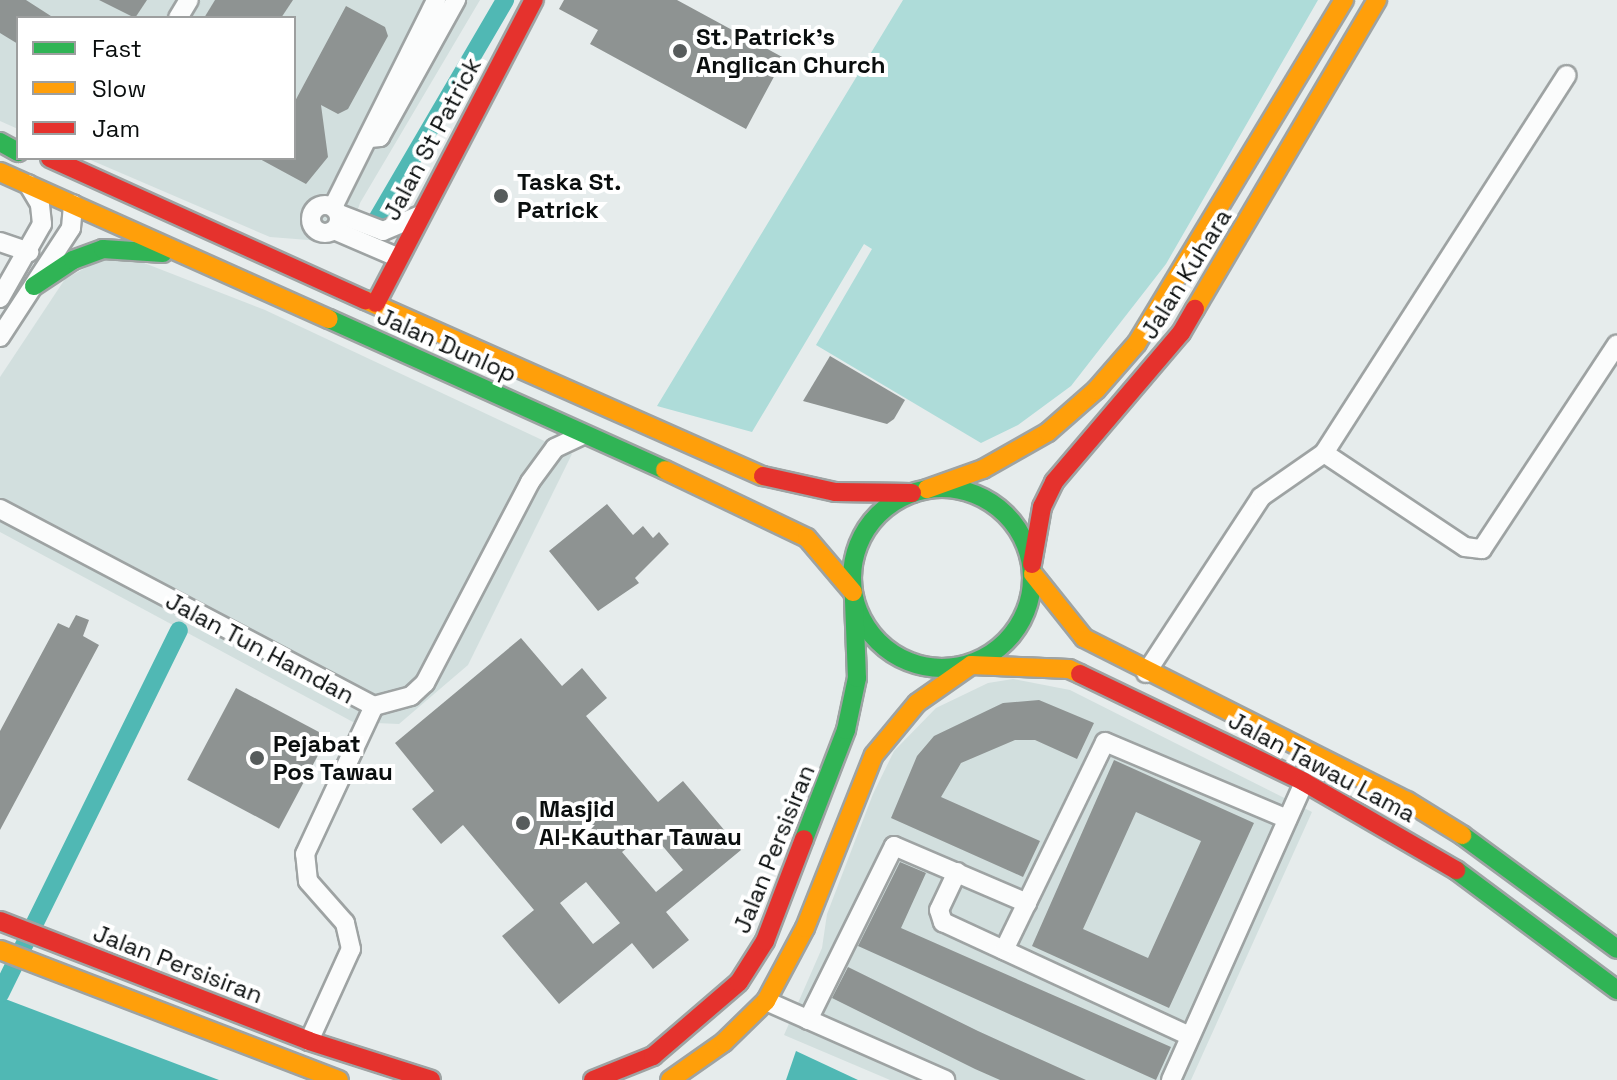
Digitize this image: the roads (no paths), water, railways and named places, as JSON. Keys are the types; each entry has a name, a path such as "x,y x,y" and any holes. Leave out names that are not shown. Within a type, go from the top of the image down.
{"main road":[{"name":"Jalan St Patrick","path":"376,303 418,216 534,0"},
{"name":"Jalan Kuhara","path":"919,491 983,469 1038,438 1096,390 1137,343 1344,0"},
{"name":"Jalan Kuhara","path":"1033,569 1042,507 1054,482 1181,333 1377,0"},
{"path":"31,160 62,178 73,204"},
{"name":"Jalan Dunlop","path":"54,160 787,484 835,492 919,491"},
{"name":"Jalan Dunlop","path":"0,172 781,522 807,538 854,596"},
{"path":"34,286 73,260 103,249 193,258"},
{"path":"376,303 395,336 435,365"},
{"path":"670,1080 724,1042 766,1001 805,928 874,755 910,710 971,665 997,651 1018,630 1030,603 1033,569 1023,537 1006,514 983,498 955,489 919,491 872,521 859,543 854,596 866,628 886,649 912,664 942,669 971,665"},
{"name":"Jalan Tawau Lama","path":"1033,569 1084,638 1146,673 1407,801 1481,847 1617,949"},
{"name":"Jalan Persisiran","path":"593,1080 653,1056 702,1019 739,982 765,941 846,730 857,678 854,596"},
{"name":"Jalan Tawau Lama","path":"971,665 1045,664 1069,669 1304,782 1448,864 1617,990"},
{"name":"Jalan Persisiran","path":"6,923 309,1041 431,1080"},
{"name":"Jalan Persisiran","path":"0,950 339,1080"}],"street":[{"path":"335,217 370,138 367,129 436,0"},
{"path":"370,138 380,137 456,0"},
{"path":"1146,673 1261,497 1324,453 1567,75"},
{"path":"0,298 29,252 42,214 28,184"},
{"path":"0,337 71,228 73,204"},
{"path":"335,217 383,231 418,216"},
{"path":"335,217 397,257"},
{"path":"0,242 29,252"},
{"path":"1324,453 1465,547 1482,549 1493,539 1617,344"},
{"name":"Jalan Tun Hamdan","path":"0,509 374,706 411,696 425,683 530,482 555,448 583,435"},
{"path":"309,1041 351,949 345,923 308,881 305,854 374,706"},
{"path":"1004,950 1105,742 1287,819"},
{"path":"1171,1080 1304,782"},
{"path":"808,1020 890,848 901,847 1027,903"},
{"path":"957,872 939,917 1190,1036"},
{"path":"766,1001 945,1080"}],"water":[{"path":"0,997 219,1080 0,1080"},
{"path":"796,1051 858,1080 786,1080"}],"waterway":[{"path":"376,221 505,0"},
{"path":"0,994 179,631"}],"place":[{"name":"St. Patrick's Anglican Church","path":"680,51"},
{"name":"Taska St. Patrick","path":"501,196"},
{"name":"Pejabat Pos Tawau","path":"257,758"},
{"name":"Masjid Al-Kauthar Tawau","path":"523,823"}]}
